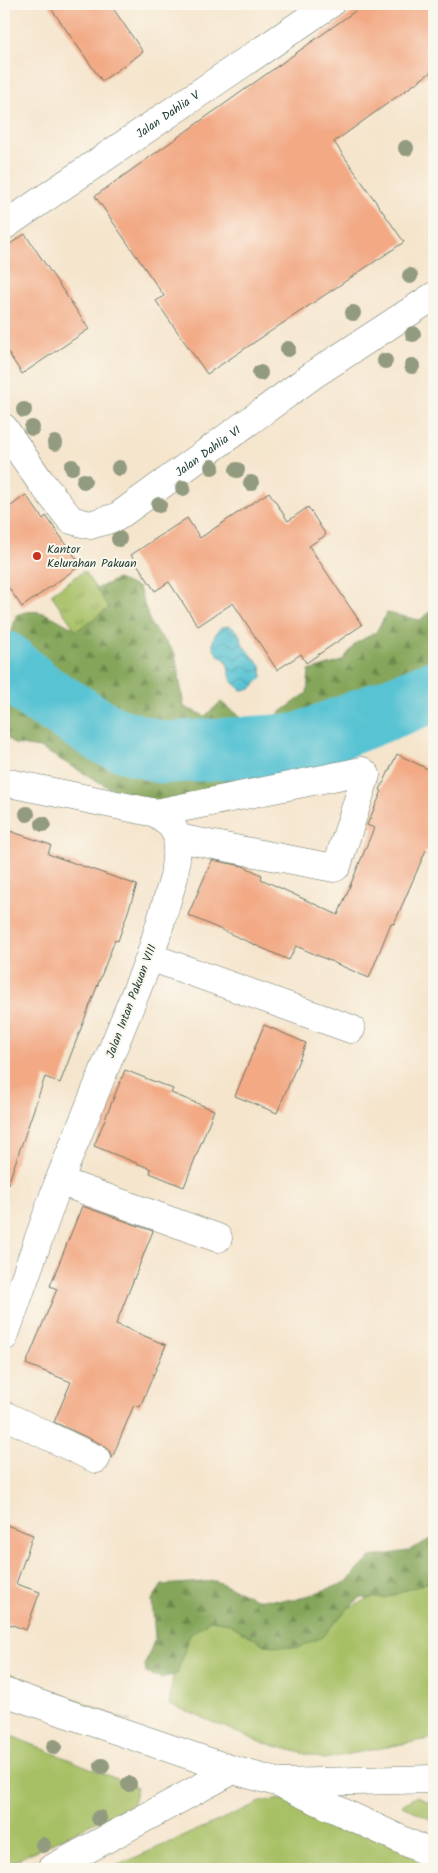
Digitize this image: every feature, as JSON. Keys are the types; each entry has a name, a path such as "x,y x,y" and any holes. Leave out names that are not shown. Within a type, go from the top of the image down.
{"street":[{"name":"Jalan Dahlia V","path":"4,226 330,4"},
{"name":"Jalan Dahlia VI","path":"4,428 40,481 71,520 90,525 117,517 316,373 434,296"},
{"path":"4,782 156,813 362,771 366,775 337,866 334,868 178,838 171,824 156,813"},
{"name":"Jalan Intan Pakuan VIII","path":"4,1337 59,1181 150,957 174,877 178,838"},
{"path":"150,957 351,1029"},
{"path":"59,1181 218,1238"},
{"path":"4,1416 96,1459"},
{"path":"4,1692 233,1770 280,1783 434,1855"},
{"path":"51,1869 233,1770"},
{"path":"280,1783 434,1779"}],"green space":[{"path":"84,571 109,608 76,631 51,594"},
{"path":"117,579 139,588 151,625 175,653 184,707 205,716 221,702 252,725 263,725 307,693 309,671 342,661 356,643 376,632 387,613 420,620 434,608 434,698 415,701 381,744 337,761 303,784 221,811 134,802 40,748 14,744 4,734 4,644 11,636 16,615 24,612 38,612 51,616 71,627 92,622 96,589"},
{"path":"434,1537 434,1580 385,1598 360,1598 348,1608 322,1637 298,1648 265,1645 228,1623 210,1620 190,1635 177,1674 162,1678 146,1673 145,1664 155,1638 152,1600 162,1585 216,1581 256,1599 295,1600 345,1583 371,1557 408,1551"},
{"path":"434,1569 434,1738 324,1759 260,1742 169,1704 184,1598 348,1608"},
{"path":"4,1671 131,1722 4,1682"},
{"path":"4,1733 137,1787 133,1804 4,1866"},
{"path":"417,1796 434,1805 434,1821 402,1805"},
{"path":"315,1797 434,1846 434,1869 109,1869 263,1801"}],"water":[{"path":"230,626 238,632 243,645 261,666 262,677 251,689 241,690 232,682 226,660 214,649 213,641 217,632 221,627"}],"building":[{"path":"48,4 110,4 143,52 102,81"},
{"path":"365,4 434,4 434,70 334,142 404,242 207,374 156,301 164,296 95,196"},
{"path":"25,234 89,329 22,374 4,346 4,248"},
{"path":"269,492 288,521 308,507 326,535 309,546 362,625 306,663 301,654 277,670 233,603 198,626 169,582 155,591 131,555 187,518 200,538"},
{"name":"Kantor Kelurahan Pakuan","path":"26,495 43,519 46,516 81,565 22,607 4,581 4,511"},
{"path":"397,754 434,772 434,854 426,850 394,924 391,923 369,978 296,946 289,960 188,915 212,860 243,866 262,875 261,879 338,915 374,828 367,825 382,791 380,790"},
{"path":"4,829 51,845 48,854 137,885 118,941 115,940 60,1083 45,1077 8,1184 4,1184"},
{"path":"264,1025 306,1043 277,1113 235,1096"},
{"path":"125,1070 173,1089 171,1093 214,1110 184,1187 150,1173 151,1169 94,1146"},
{"path":"82,1206 153,1231 116,1324 166,1345 140,1407 134,1405 112,1458 109,1450 103,1445 54,1422 71,1382 26,1364 57,1289 50,1286"},
{"path":"4,1524 33,1535 16,1584 40,1592 26,1630 4,1622"}],"waterway":[{"path":"4,662 40,693 109,736 163,753 299,744 434,691"}],"place":[{"name":"Kantor Kelurahan Pakuan","path":"37,556"}]}
